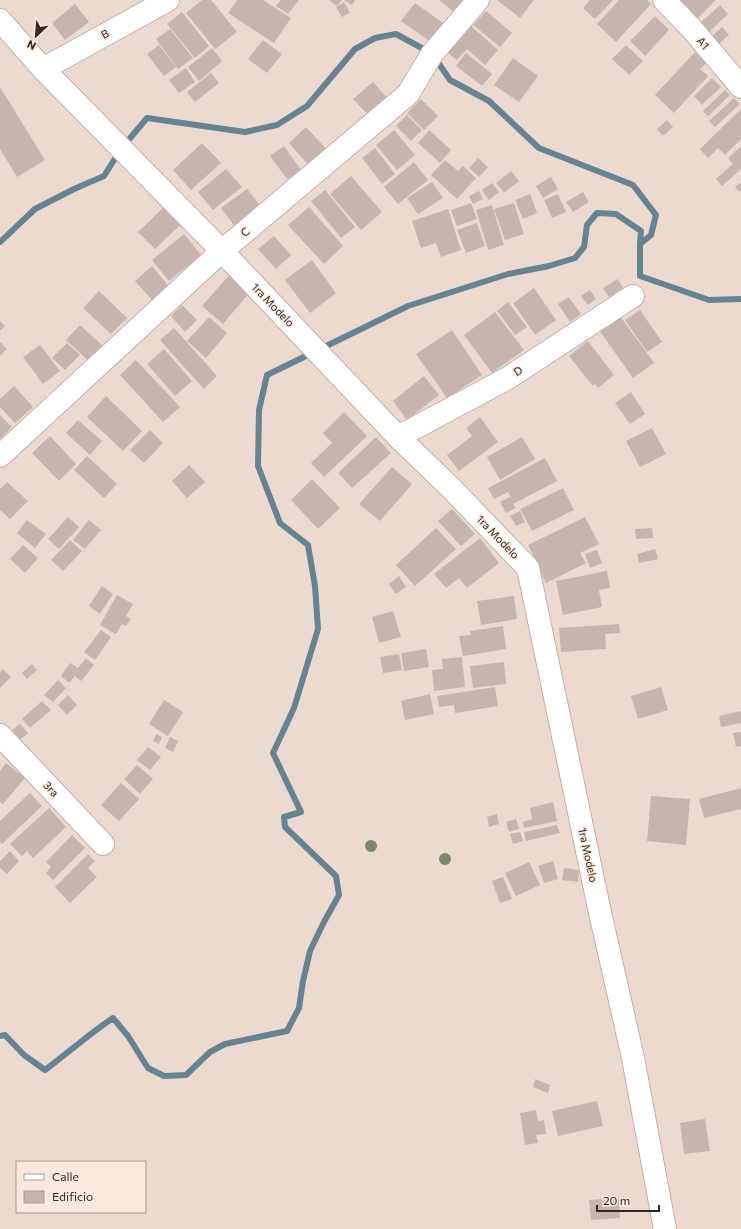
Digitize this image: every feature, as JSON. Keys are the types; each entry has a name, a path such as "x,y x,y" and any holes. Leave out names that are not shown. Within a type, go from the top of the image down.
{"street":[{"name":"B","path":"43,69 168,0"},
{"name":"C","path":"0,456 222,251 408,94 432,54 478,0"},
{"name":"A1","path":"664,0 692,29 741,87"},
{"name":"1ra Modelo","path":"0,20 43,69 222,251 398,437 451,488 528,568 599,908 633,1058 665,1229"},
{"name":"D","path":"398,437 508,378 632,296"},
{"name":"3ra","path":"0,735 102,844"}],"building":[{"path":"202,0 211,0 237,32 215,49 186,13"},
{"path":"237,0 263,0 291,18 274,43 228,13"},
{"path":"281,0 299,0 288,14 276,6"},
{"path":"329,0 342,0 337,6"},
{"path":"344,0 355,0 352,5"},
{"path":"439,0 470,0 458,15"},
{"path":"497,0 534,0 520,18"},
{"path":"590,0 613,0 595,19 583,8"},
{"path":"619,0 647,0 651,4 616,42 597,24"},
{"path":"716,0 697,19 679,1"},
{"path":"344,2 350,13 342,17 336,7"},
{"path":"415,3 446,25 432,43 401,21"},
{"path":"75,4 89,22 65,40 52,23"},
{"path":"720,5 728,14 708,33 699,24"},
{"path":"486,11 512,33 500,47 473,25"},
{"path":"182,12 209,46 195,58 167,24"},
{"path":"655,16 669,30 645,56 630,41"},
{"path":"470,25 498,50 485,65 467,49 457,60 447,52"},
{"path":"722,27 729,35 719,44 712,36"},
{"path":"170,29 193,58 178,69 156,39"},
{"path":"263,40 282,54 267,73 248,59"},
{"path":"159,45 176,67 164,76 147,54"},
{"path":"626,45 643,61 629,75 612,59"},
{"path":"212,48 222,61 199,81 188,67"},
{"path":"695,52 706,63 700,69 708,76 674,113 655,95"},
{"path":"466,53 492,74 482,86 456,66"},
{"path":"513,58 538,76 519,102 494,85"},
{"path":"186,68 195,82 179,93 169,80"},
{"path":"211,73 219,83 195,102 187,92"},
{"path":"712,78 721,87 702,105 694,96"},
{"path":"373,82 390,101 371,118 353,99"},
{"path":"0,87 45,160 17,177 0,149"},
{"path":"725,90 730,95 708,116 703,111"},
{"path":"734,98 740,104 715,127 709,121"},
{"path":"421,99 438,116 424,130 407,113"},
{"path":"741,109 741,139 725,155 718,148 708,158 700,149"},
{"path":"407,115 422,130 411,141 396,126"},
{"path":"667,120 673,127 663,136 657,129"},
{"path":"306,127 330,153 312,169 289,143"},
{"path":"394,130 415,155 397,170 376,145"},
{"path":"429,130 451,150 440,163 418,143"},
{"path":"202,143 221,163 191,190 173,170"},
{"path":"284,146 301,170 287,179 270,156"},
{"path":"741,146 741,169 722,186 716,179 733,164 728,158"},
{"path":"375,148 395,174 382,184 362,158"},
{"path":"478,158 488,167 479,177 469,168"},
{"path":"445,160 458,171 463,166 476,178 457,199 431,175"},
{"path":"414,162 428,180 398,204 384,187"},
{"path":"226,169 242,187 213,210 198,192"},
{"path":"511,171 519,181 504,193 496,183"},
{"path":"351,176 382,212 361,230 330,194"},
{"path":"551,177 558,189 543,198 536,186"},
{"path":"432,182 443,198 418,214 407,198"},
{"path":"741,182 741,190 739,192 735,187"},
{"path":"492,183 499,192 489,200 482,190"},
{"path":"247,189 265,212 239,232 221,208"},
{"path":"325,190 355,227 341,238 311,201"},
{"path":"479,191 483,199 473,204 469,196"},
{"path":"583,192 589,202 573,212 566,202"},
{"path":"530,194 537,213 523,219 515,200"},
{"path":"558,194 566,212 552,218 544,200"},
{"path":"471,203 477,219 457,226 451,210"},
{"path":"514,203 524,234 505,240 494,209"},
{"path":"492,205 504,245 488,250 476,210"},
{"path":"165,206 182,223 155,249 138,232"},
{"path":"309,207 343,246 324,264 288,225"},
{"path":"448,209 461,250 441,257 436,243 421,248 412,221"},
{"path":"477,223 485,246 466,253 457,230"},
{"path":"184,234 201,255 169,281 152,260"},
{"path":"274,236 291,255 276,269 258,249"},
{"path":"312,260 336,293 310,313 285,280"},
{"path":"152,266 170,288 154,302 135,281"},
{"path":"230,274 250,292 223,324 202,306"},
{"path":"618,279 623,288 609,297 603,288"},
{"path":"534,288 556,320 535,335 513,303"},
{"path":"590,290 596,299 588,305 581,296"},
{"path":"99,291 127,318 111,334 83,308"},
{"path":"569,297 581,314 570,322 558,304"},
{"path":"508,302 527,327 515,335 497,311"},
{"path":"182,305 197,320 185,332 171,316"},
{"path":"640,310 662,342 647,352 625,320"},
{"path":"495,312 524,350 492,373 464,335"},
{"path":"620,316 654,363 633,378 599,330"},
{"path":"209,317 227,333 206,358 187,341"},
{"path":"0,321 5,326 0,331"},
{"path":"80,325 104,347 90,362 66,340"},
{"path":"174,328 217,376 204,389 160,340"},
{"path":"452,330 482,375 447,398 416,354"},
{"path":"588,341 614,375 598,388 595,384 593,386 569,356"},
{"path":"0,342 7,349 0,356"},
{"path":"67,343 80,355 65,370 52,358"},
{"path":"40,345 60,371 43,384 23,357"},
{"path":"164,349 192,381 175,396 147,364"},
{"path":"136,360 180,407 163,422 120,375"},
{"path":"424,376 439,395 407,420 393,401"},
{"path":"14,386 33,407 15,423 0,407 0,399"},
{"path":"631,392 645,414 630,424 615,403"},
{"path":"106,396 142,431 123,451 87,417"},
{"path":"344,412 367,436 324,477 311,463 332,443 323,433"},
{"path":"0,415 12,427 0,439"},
{"path":"480,417 498,442 459,471 447,455 472,436 466,428"},
{"path":"78,420 102,441 90,455 66,433"},
{"path":"652,428 666,454 640,467 626,441"},
{"path":"150,430 163,443 144,463 130,450"},
{"path":"50,436 76,464 59,481 32,453"},
{"path":"376,437 391,453 352,488 338,473"},
{"path":"522,437 535,459 500,480 487,457"},
{"path":"87,456 117,484 104,498 74,470"},
{"path":"545,458 557,481 513,504 516,508 506,513 500,502 510,497 513,501 508,492 494,499 488,488"},
{"path":"189,465 205,482 187,498 172,481"},
{"path":"392,467 412,484 380,521 359,504"},
{"path":"312,479 340,508 318,529 291,500"},
{"path":"7,482 28,501 10,519 0,510 0,489"},
{"path":"563,488 574,510 532,531 520,509"},
{"path":"452,509 475,534 461,546 438,521"},
{"path":"520,511 525,522 516,526 510,516"},
{"path":"68,517 79,527 59,549 48,539"},
{"path":"585,517 599,544 580,553 586,563 546,583 528,545"},
{"path":"27,520 46,534 35,548 17,533"},
{"path":"89,520 101,530 85,549 73,540"},
{"path":"436,528 456,549 415,586 396,565"},
{"path":"652,528 653,538 636,539 635,529"},
{"path":"480,538 499,563 467,588 459,578 446,588 434,574"},
{"path":"70,540 82,551 63,571 51,560"},
{"path":"23,545 38,558 25,573 10,559"},
{"path":"655,549 658,559 639,563 637,554"},
{"path":"597,550 602,563 590,568 585,554"},
{"path":"607,571 610,588 599,590 602,607 563,615 556,581"},
{"path":"399,576 406,587 396,594 389,584"},
{"path":"102,586 113,594 100,614 89,606"},
{"path":"117,595 133,604 126,616 131,619 126,626 122,624 116,634 100,625"},
{"path":"514,596 517,619 481,625 477,601"},
{"path":"393,611 401,637 379,643 372,617"},
{"path":"619,624 620,633 605,634 606,649 561,652 559,628"},
{"path":"503,626 506,649 463,656 459,636 471,635 470,631"},
{"path":"101,630 111,637 95,660 84,652"},
{"path":"426,649 429,667 404,671 401,653"},
{"path":"399,654 402,670 383,673 380,657"},
{"path":"462,657 465,687 434,691 432,670 443,669 442,659"},
{"path":"86,658 94,665 81,681 75,676 69,683 61,676 70,663 78,668"},
{"path":"504,662 506,684 473,688 470,666"},
{"path":"32,664 37,670 27,679 22,673"},
{"path":"3,669 11,677 0,688 0,672"},
{"path":"58,680 66,688 53,702 44,695"},
{"path":"495,687 498,706 455,713 454,705 439,707 437,696"},
{"path":"661,687 668,710 638,719 631,696"},
{"path":"430,694 434,714 405,720 401,701"},
{"path":"68,695 77,705 67,715 58,705"},
{"path":"164,700 183,712 168,736 149,724"},
{"path":"42,701 51,710 30,728 22,719"},
{"path":"741,711 741,723 721,727 719,716"},
{"path":"20,724 28,733 20,740 12,730"},
{"path":"741,732 741,746 736,747 733,733"},
{"path":"156,734 162,737 159,744 153,741"},
{"path":"170,737 178,741 173,752 165,748"},
{"path":"148,747 161,757 150,770 137,760"},
{"path":"6,763 25,778 3,804 0,802 0,771"},
{"path":"137,765 153,779 140,794 124,779"},
{"path":"121,783 139,799 119,821 101,805"},
{"path":"741,788 741,809 704,818 699,799"},
{"path":"30,793 42,806 2,844 0,842 0,821"},
{"path":"651,796 690,799 686,845 647,841"},
{"path":"553,802 557,821 524,828 523,822 532,819 530,808"},
{"path":"49,808 66,827 33,858 27,851 22,856 10,844"},
{"path":"497,814 499,824 489,827 487,817"},
{"path":"516,819 519,829 509,832 506,822"},
{"path":"557,825 560,833 526,841 524,832"},
{"path":"520,832 523,841 513,844 510,834"},
{"path":"72,835 85,848 53,880 46,873 51,867 46,862"},
{"path":"10,851 19,861 7,874 0,868 0,861"},
{"path":"88,854 95,861 88,868 97,877 70,903 55,887"},
{"path":"553,861 558,879 544,883 538,866"},
{"path":"529,862 540,885 516,896 505,873"},
{"path":"564,868 579,870 578,882 562,880"},
{"path":"503,877 512,899 500,903 492,881"},
{"path":"535,1079 550,1085 548,1093 533,1087"},
{"path":"597,1101 603,1126 558,1136 552,1111"},
{"path":"536,1110 538,1121 544,1120 546,1134 536,1135 538,1143 525,1145 520,1113"},
{"path":"705,1119 710,1151 684,1154 680,1123"},
{"path":"619,1198 620,1218 591,1220 589,1200"}],"waterway":[{"path":"0,242 35,209 74,189 104,176 121,149 147,118 245,132 277,125 307,106 355,49 375,38 396,34 429,52"},
{"path":"435,58 450,80 489,101 539,148 633,185 656,215 651,235 640,244 640,276 709,300 741,299"},
{"path":"0,1036 5,1035 24,1055 45,1070 95,1030 113,1018 128,1036 148,1068 164,1076 186,1075 210,1052 225,1044 287,1031 299,1008 310,951 339,895 336,876 285,827 284,817 301,812 273,753 294,708 318,629 315,586 308,545 280,523 258,466 259,410 267,375 408,306 508,274 549,266 575,258 584,247 587,225 597,213 616,214 641,231 640,244"}]}
